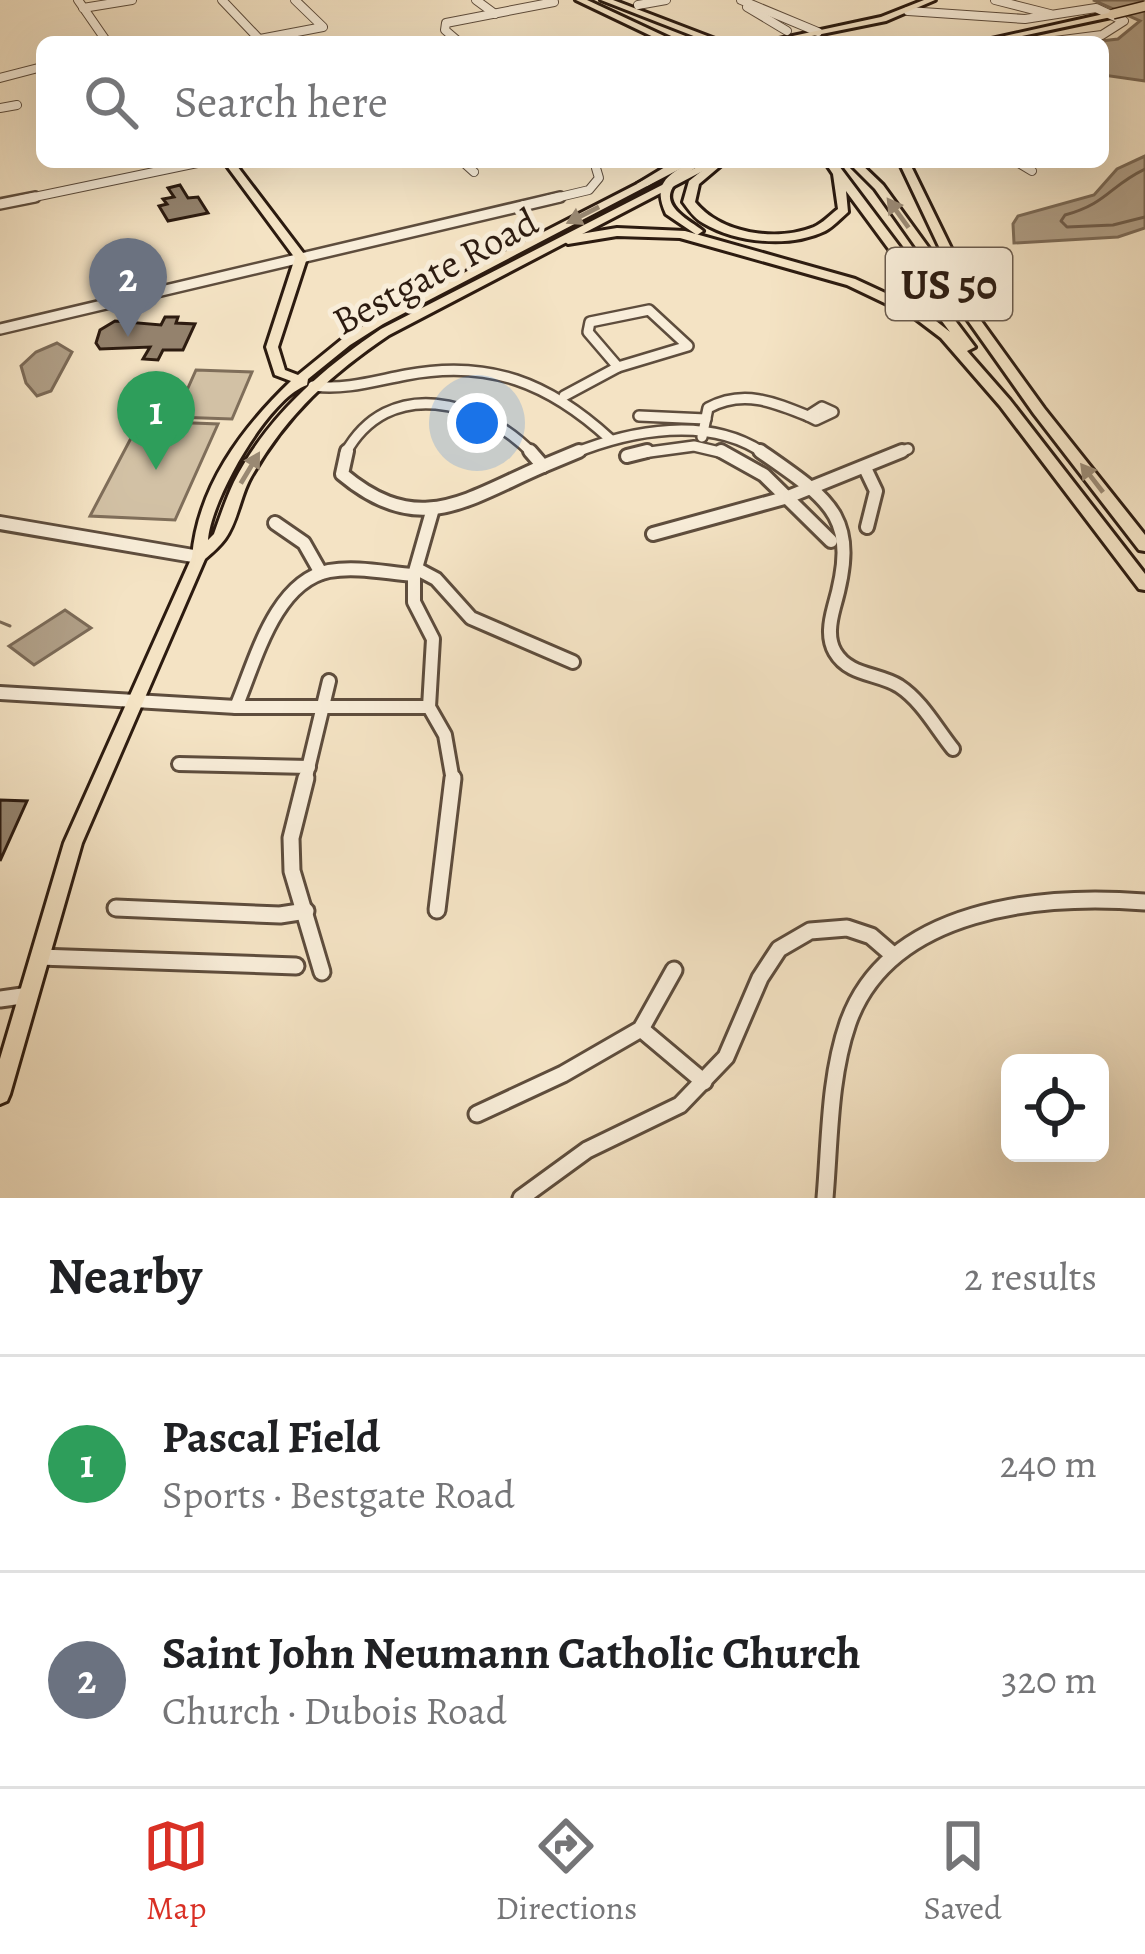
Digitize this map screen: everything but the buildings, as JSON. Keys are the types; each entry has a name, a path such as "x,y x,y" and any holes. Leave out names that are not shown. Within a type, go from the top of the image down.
{"highway":[{"path":"580,0 656,36"},
{"path":"602,0 677,36"},
{"path":"602,0 701,36"},
{"path":"643,184 673,168"},
{"path":"688,168 669,178 664,189 670,212 681,223 731,246"},
{"path":"710,168 687,188 689,210 719,227 754,236 808,233 837,219 844,210 834,168"},
{"name":"US 50","path":"835,168 941,306 1005,403 1145,585"},
{"name":"US 50","path":"859,168 879,187 1040,411 1145,545"},
{"path":"906,168 950,265 1040,411"},
{"path":"568,240 645,231 731,246 851,282 917,314 946,335 1005,403"}],"main road":[{"path":"799,36 908,11 931,0"},
{"path":"1041,36 1145,8"},
{"path":"1012,36 1116,15"},
{"path":"234,168 301,258 272,360 280,372 305,383"},
{"name":"Bestgate Road","path":"305,383 385,332 705,168"},
{"name":"Bestgate Road","path":"0,1094 73,843 96,786 199,556 220,536 241,482 305,383 333,351 393,314 643,184"}],"street":[{"path":"102,36 80,4 132,0"},
{"path":"222,0 256,36"},
{"path":"283,36 323,27 295,0"},
{"path":"476,0 495,14"},
{"path":"638,5 666,0"},
{"path":"995,0 1051,14"},
{"path":"451,36 445,31 446,23 554,2"},
{"path":"743,3 785,13 818,32"},
{"path":"743,3 787,31"},
{"path":"908,11 1006,19 1096,8 1124,21 1094,36"},
{"path":"767,19 785,13"},
{"path":"0,78 36,69"},
{"path":"0,108 17,105"},
{"path":"0,204 173,168"},
{"path":"470,168 474,172"},
{"path":"0,329 589,190 599,178 596,168"},
{"path":"1027,168 1032,171"},
{"path":"564,397 619,367 688,346 649,310 590,322 588,332 619,367"},
{"path":"305,383 356,388 409,374 470,370 522,378 564,397 610,439"},
{"path":"704,431 709,408 742,396 807,417"},
{"path":"544,467 498,424 466,408 445,404 378,419 346,443 342,474 362,493 432,512 544,467 610,439 654,428 704,431 741,456 831,541"},
{"path":"639,416 757,447 809,489 837,519 848,548 830,636 832,648 852,671 896,684 953,749"},
{"path":"627,456 704,431"},
{"path":"653,534 788,497 866,470 908,449"},
{"path":"866,470 876,491 867,527"},
{"path":"432,512 416,573 414,602 433,639 429,707 446,734 453,779 437,910"},
{"path":"0,523 199,556"},
{"path":"275,523 304,543 321,573"},
{"path":"236,707 284,599 321,573 416,573 436,578 471,619 573,662"},
{"path":"322,972 292,871 292,838 329,681"},
{"path":"0,693 324,710 429,707"},
{"path":"179,764 309,767"},
{"path":"825,1198 846,1028 868,982 893,956 937,929 991,912 1081,900 1145,902"},
{"path":"116,908 280,915 306,911"},
{"path":"521,1198 586,1150 680,1105 704,1082 725,1057 760,978 779,950 810,931 847,928 871,936 893,956"},
{"path":"39,956 296,966"},
{"path":"477,1114 641,1029 674,970"},
{"path":"0,999 29,995"},
{"path":"641,1029 704,1082"}],"shaded area":[{"path":"196,370 252,372 232,419 175,417"},
{"path":"140,421 218,424 175,520 90,516"}],"water":[{"path":"1093,0 1145,0 1145,81 1109,76 1109,40 1118,39 1140,21"},
{"path":"1145,156 1145,228 1118,237 1014,243 1013,224 1018,216 1094,195 1117,169"},
{"path":"57,343 72,352 51,391 37,396 21,366 36,352"},
{"path":"65,610 91,628 34,665 9,646"}],"waterway":[{"path":"0,622 10,626"}],"place":[{"name":"Saint John Neumann Catholic Church","path":"128,337"},
{"name":"Pascal Field","path":"156,470"}]}
